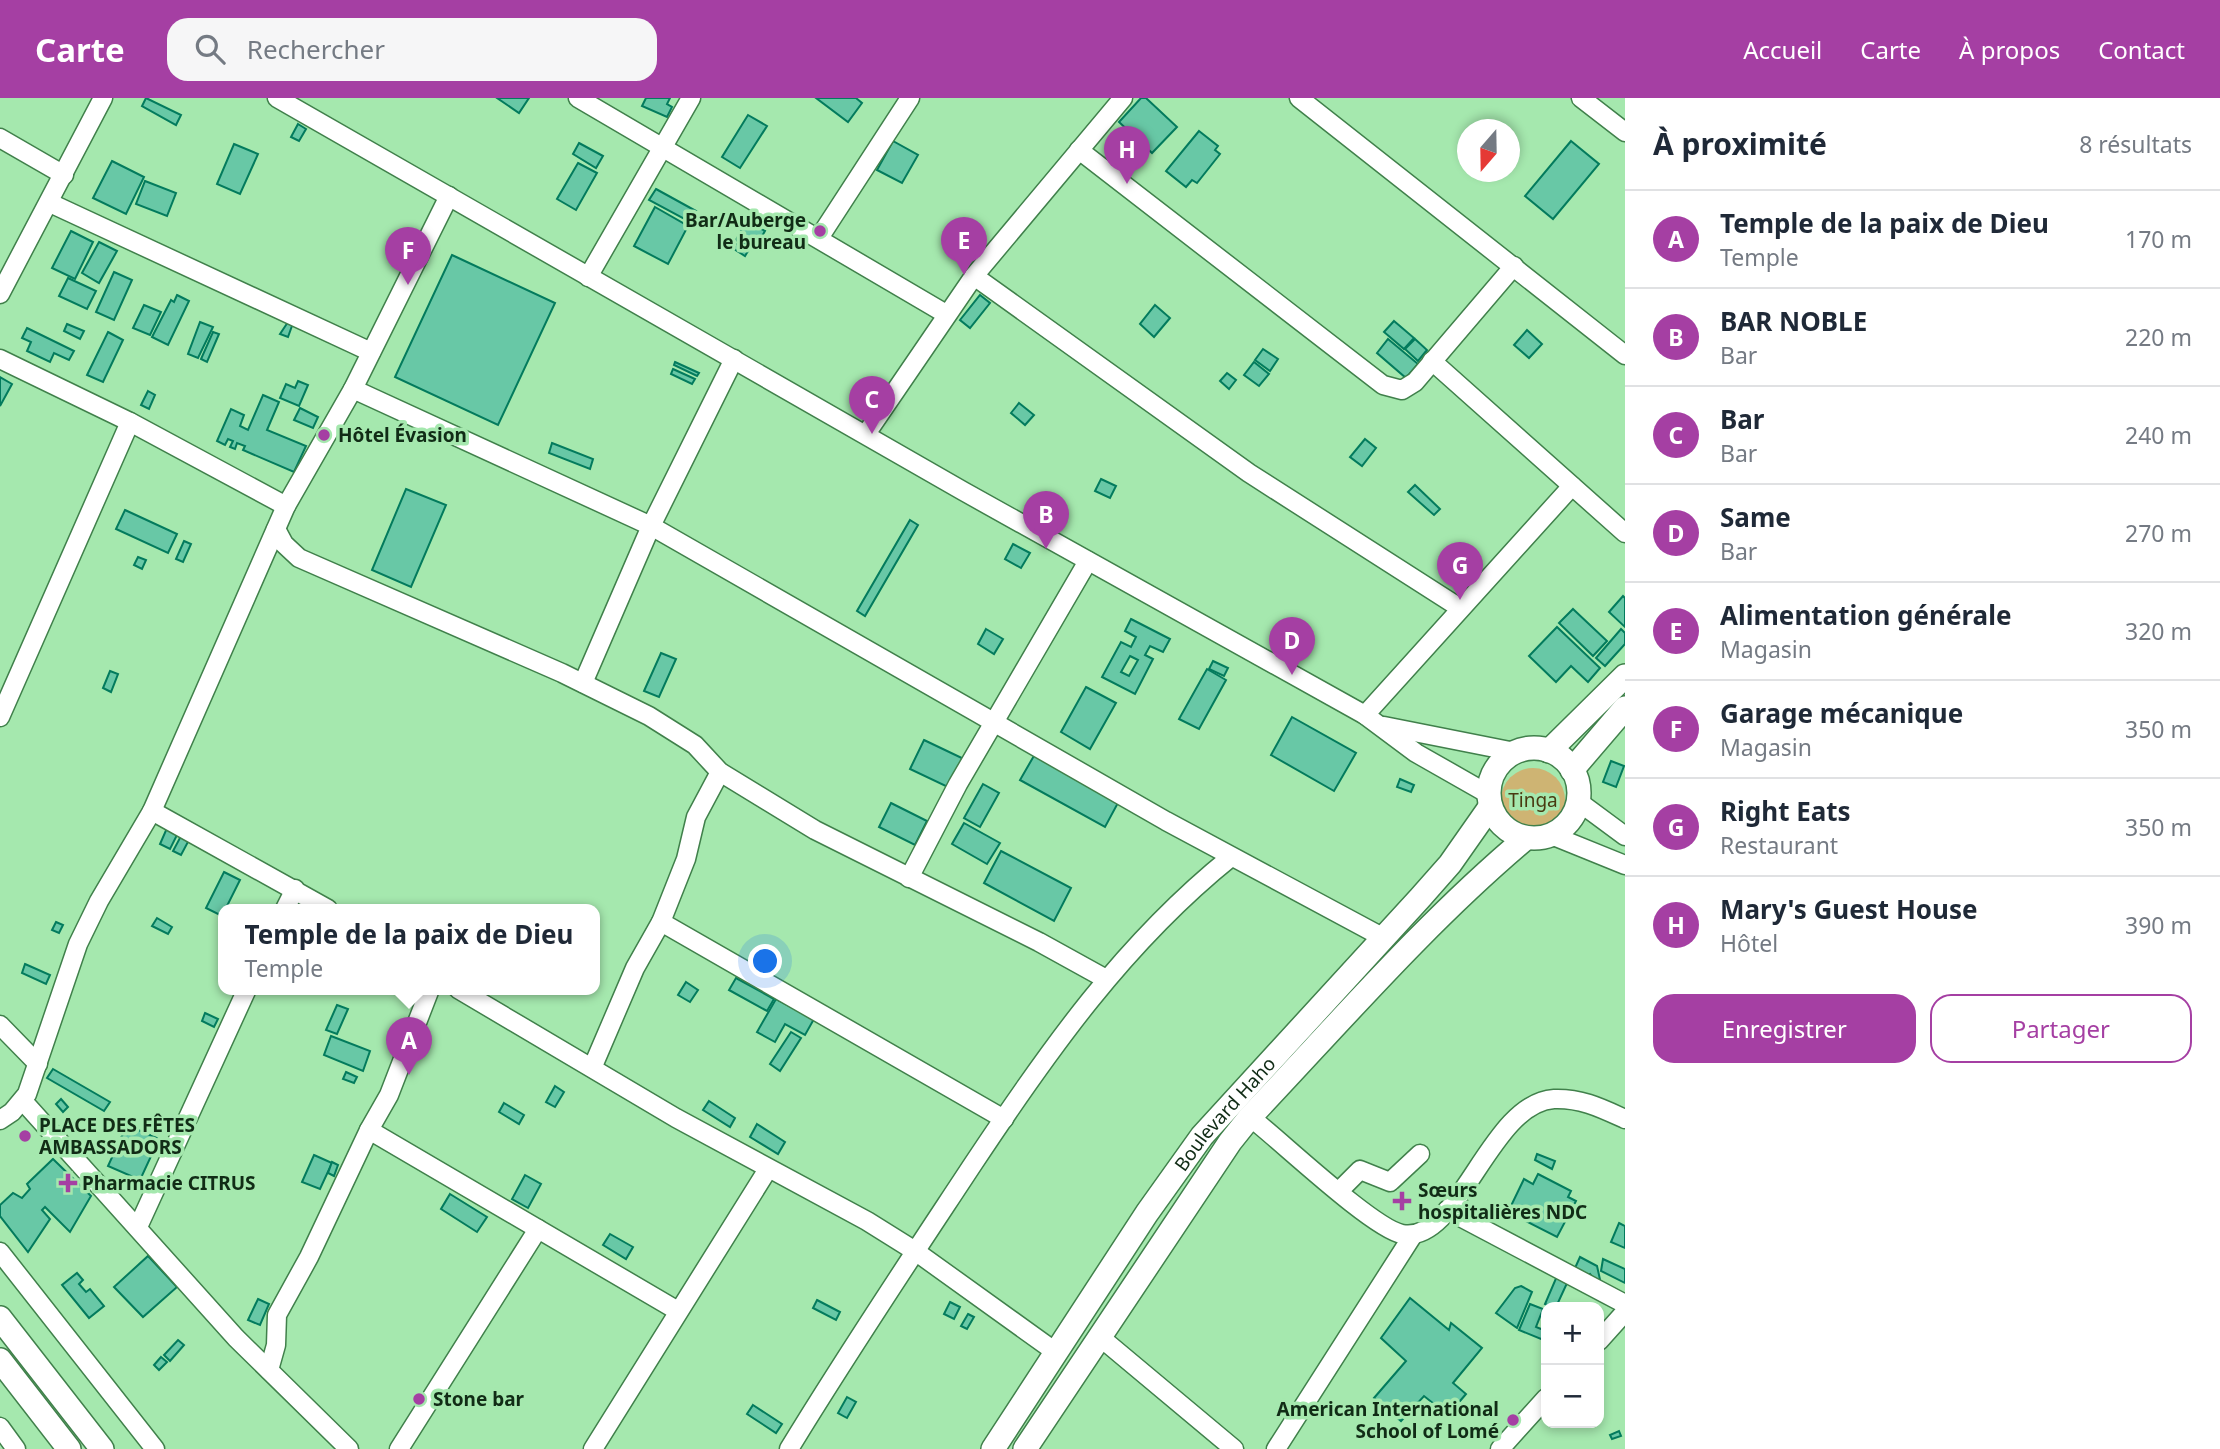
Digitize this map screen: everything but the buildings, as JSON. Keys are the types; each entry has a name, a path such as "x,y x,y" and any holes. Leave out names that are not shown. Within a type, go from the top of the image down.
{"main road":[{"path":"1549,751 1625,676"},
{"path":"1572,770 1625,708"},
{"path":"1527,748 1549,751 1562,758 1572,770 1579,787 1579,802 1566,825 1551,835 1526,838 1504,828 1489,801 1495,769 1515,752 1527,748"},
{"name":"Boulevard Haho","path":"993,1449 1147,1213 1202,1136 1450,864 1489,801"},
{"name":"Boulevard Haho","path":"1025,1449 1223,1152 1250,1117 1410,947 1526,838"},
{"path":"0,1318 102,1449"},
{"path":"0,1360 69,1449"}],"street":[{"path":"0,294 103,98"},
{"path":"277,98 1087,561 1373,720 1416,754 1489,801"},
{"path":"578,98 946,314"},
{"path":"588,277 691,98"},
{"path":"819,238 910,98"},
{"path":"866,434 974,276 1123,98"},
{"path":"1581,98 1625,132"},
{"path":"1312,102 1625,355"},
{"path":"0,138 64,175"},
{"path":"1079,150 1383,385 1402,390 1415,382 1514,266"},
{"path":"0,1119 23,1101 78,944 99,901 152,811 286,506 353,389 449,196"},
{"path":"50,203 371,352"},
{"path":"974,276 1249,473 1460,608"},
{"path":"0,359 130,422 286,506"},
{"path":"583,683 651,526 734,359"},
{"path":"1432,361 1625,533"},
{"path":"353,389 651,526 1231,857 1384,938"},
{"path":"0,717 130,422"},
{"path":"1373,720 1460,608 1572,485"},
{"path":"276,529 285,544 299,558 583,683 672,728 695,745 720,772 815,830 1039,942 1106,979"},
{"path":"909,878 958,784 1087,561"},
{"path":"1373,720 1515,752"},
{"path":"593,1066 635,968 661,922 686,859 696,817 720,772"},
{"path":"1579,802 1625,836"},
{"path":"152,811 320,904"},
{"path":"1551,835 1625,865"},
{"path":"789,1449 915,1251 1046,1056 1106,979 1157,923 1231,857"},
{"path":"288,904 295,889"},
{"path":"661,922 1004,1119"},
{"path":"138,1227 244,995"},
{"path":"269,1370 276,1345 277,1315 309,1256 369,1130 389,1096 428,995"},
{"path":"469,995 593,1066 676,1118 867,1221 915,1251 1057,1353"},
{"path":"0,1025 38,1064"},
{"path":"1250,1117 1372,1217 1399,1234 1413,1235 1427,1230 1447,1210 1522,1110 1552,1099 1584,1101 1625,1119"},
{"path":"23,1101 205,1304 349,1449"},
{"path":"369,1130 678,1311"},
{"path":"1339,1191 1360,1170 1390,1182 1420,1154"},
{"path":"593,1449 768,1169"},
{"path":"1447,1210 1625,1304"},
{"path":"399,1449 538,1229"},
{"path":"1276,1449 1413,1235"},
{"path":"0,1252 155,1449"},
{"path":"1604,1335 1625,1312"},
{"path":"1100,1337 1234,1449"},
{"path":"1501,1449 1541,1404"},
{"path":"0,1427 16,1449"}],"green space":[{"name":"Tinga","path":"1533,768 1551,774 1559,782 1565,800 1559,818 1551,826 1533,832 1515,826 1507,818 1501,800 1507,782 1515,774"}],"place":[{"name":"Mary's Guest House","path":"1127,184"},
{"name":"Bar/Auberge le bureau","path":"820,231"},
{"name":"Alimentation générale","path":"964,275"},
{"name":"Garage mécanique","path":"408,285"},
{"name":"Bar","path":"872,434"},
{"name":"Hôtel Évasion","path":"324,435"},
{"name":"BAR NOBLE","path":"1046,549"},
{"name":"Right Eats","path":"1460,600"},
{"name":"Same","path":"1292,675"},
{"name":"Temple de la paix de Dieu","path":"409,1075"},
{"name":"PLACE DES FÊTES AMBASSADORS","path":"25,1136"},
{"name":"Pharmacie CITRUS","path":"68,1183"},
{"name":"Sœurs hospitalières NDC","path":"1402,1201"},
{"name":"Stone bar","path":"419,1399"},
{"name":"American International School of Lomé","path":"1513,1420"}]}
